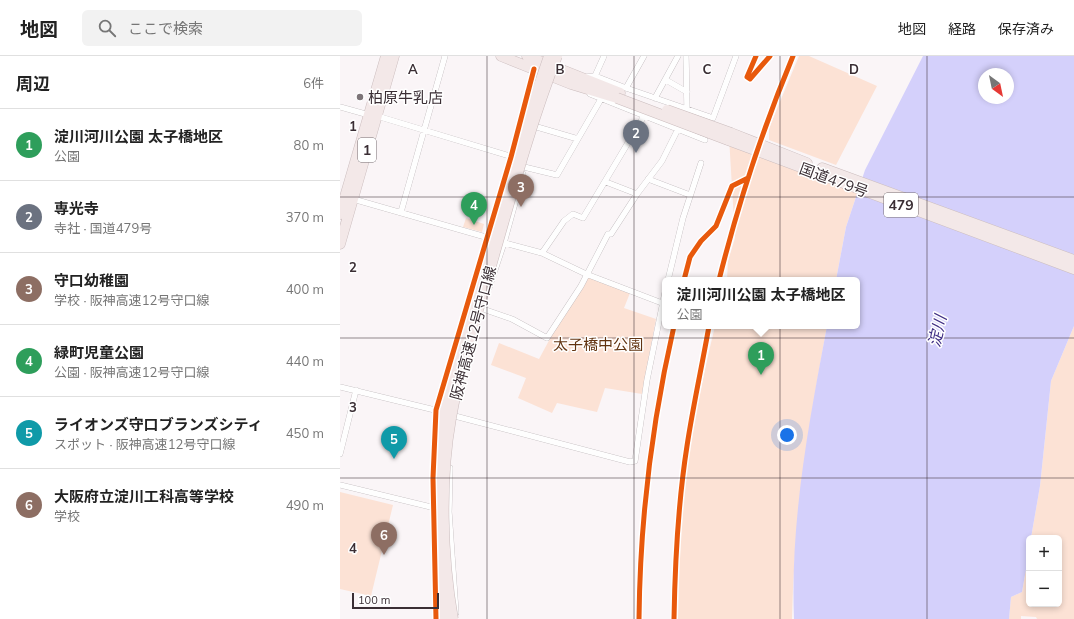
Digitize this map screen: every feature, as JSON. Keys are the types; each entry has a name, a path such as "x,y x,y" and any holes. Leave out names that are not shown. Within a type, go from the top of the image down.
{"highway":[{"name":"1","path":"340,244 353,199 386,56"},
{"name":"1","path":"340,214 394,56"},
{"name":"479","path":"501,56 538,62"},
{"name":"479","path":"527,56 571,84 621,93"},
{"name":"阪神高速12号守口線","path":"444,619 437,503 438,458 444,415 454,369 517,151 549,56"},
{"name":"阪神高速12号守口線","path":"453,619 444,502 446,458 451,418 461,371 523,153 557,56"},
{"name":"479","path":"554,72 584,77 621,93"},
{"name":"国道479号","path":"621,93 1074,260"},
{"name":"国道479号","path":"621,93 1074,269"}],"street":[{"path":"400,212 445,56"},
{"path":"457,619 449,512 450,439 453,416 483,309 504,243 526,160 554,72 561,56"},
{"path":"596,76 604,56"},
{"path":"621,93 644,56"},
{"path":"655,98 678,56"},
{"path":"686,56 686,109"},
{"path":"584,77 596,76 621,93 655,98 713,118 736,56"},
{"path":"436,619 433,507 436,410 538,62"},
{"path":"666,80 687,92"},
{"path":"571,84 601,99 706,140"},
{"path":"524,167 557,175 601,99"},
{"path":"340,107 423,130 511,157 526,160"},
{"path":"542,253 564,221 573,214 583,218 606,182 644,116"},
{"path":"536,127 578,139"},
{"path":"483,309 512,319 542,337 547,338 586,274 608,234 611,234 637,194 662,161 678,129"},
{"path":"669,277 683,218 701,163"},
{"path":"648,179 690,195"},
{"path":"606,182 637,194"},
{"path":"340,386 436,410 535,438 630,462 635,461 643,403 662,303 586,274 542,253 353,199"},
{"path":"340,454 356,390"},
{"path":"340,485 449,512"}],"green space":[{"path":"799,56 809,56 877,86 836,165 769,140 769,128"},
{"path":"729,137 860,185 846,227 837,277 727,277 728,261 735,238"},
{"path":"466,218 484,224 482,232 463,227"},
{"name":"太子橋中公園","path":"589,277 630,293 624,308 656,319 642,394 605,388 597,412 557,403 552,413 518,398 526,378 491,365 499,343 539,359 565,311"},
{"path":"1074,326 1074,619 1037,619 1036,617 1021,616 1021,619 1009,619 1011,597 1022,592 1026,569 1026,607 1062,607 1062,535 1032,535 1040,486 1051,381"},
{"path":"714,329 826,329 814,399 799,508 793,582 792,619 678,619 677,591 681,515 688,461 703,379"},
{"path":"340,492 393,505 371,596 340,589"}],"water":[{"name":"淀川","path":"923,56 1074,56 1074,326 1051,381 1040,486 1032,535 1026,535 1026,569 1022,592 1011,597 1009,619 794,619 795,545 802,472 826,329 860,329 860,277 837,277 846,227 865,170"}],"cycle path":[{"path":"756,56 747,77 750,79 770,56"},
{"path":"720,277 734,223 752,166 771,111 793,56"},
{"path":"436,619 433,478 436,410 511,157 534,69"},
{"path":"685,277 690,257 701,241 716,226 732,186 748,178"},
{"path":"639,619 642,545 649,472 659,398 673,329"},
{"path":"674,619 676,554 681,489 689,431 708,329"}],"place":[{"name":"柏原牛乳店","path":"360,97"},
{"name":"専光寺","path":"636,153"},
{"name":"守口幼稚園","path":"521,207"},
{"name":"緑町児童公園","path":"474,225"},
{"name":"淀川河川公園 太子橋地区","path":"761,375"},
{"name":"ライオンズ守口ブランズシティ","path":"394,459"},
{"name":"大阪府立淀川工科高等学校","path":"384,555"}]}
